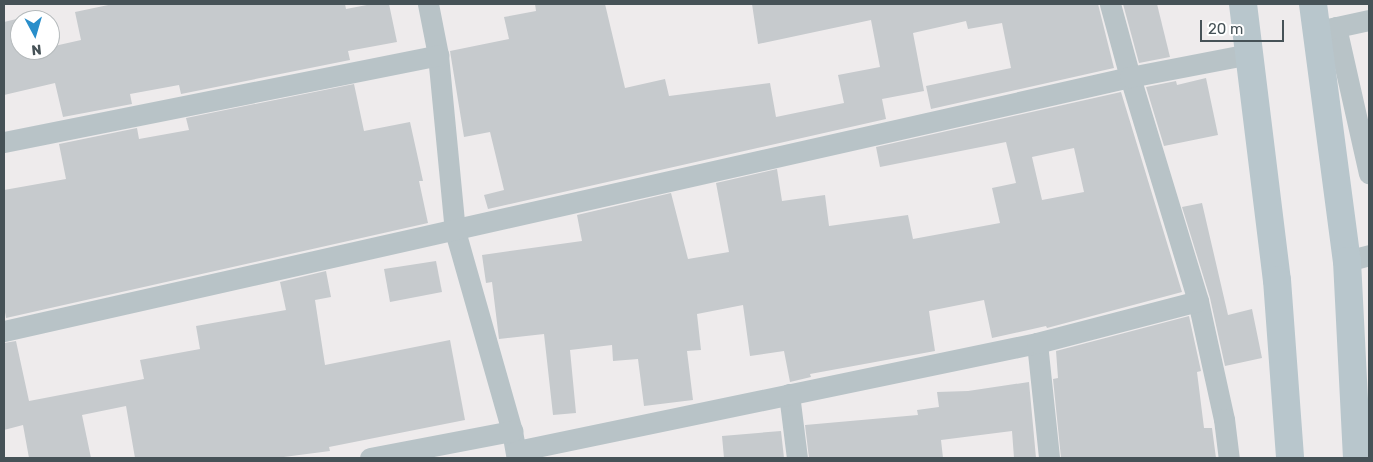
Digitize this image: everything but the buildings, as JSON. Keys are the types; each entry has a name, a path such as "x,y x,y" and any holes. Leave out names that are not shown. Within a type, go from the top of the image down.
{"street":[{"path":"428,4 438,55 455,231 515,447"},
{"path":"1110,4 1198,302 1224,419 1229,458"},
{"path":"1243,4 1277,280 1290,458"},
{"path":"1313,4 1327,29 1369,173"},
{"path":"1327,29 1369,20"},
{"path":"1327,29 1358,258 1357,458"},
{"path":"4,331 455,231 1130,77 1249,54"},
{"path":"4,142 438,55"},
{"path":"370,458 515,447 789,394 1037,343 1198,302"},
{"path":"1037,343 1049,458"},
{"path":"789,394 797,458"}]}
